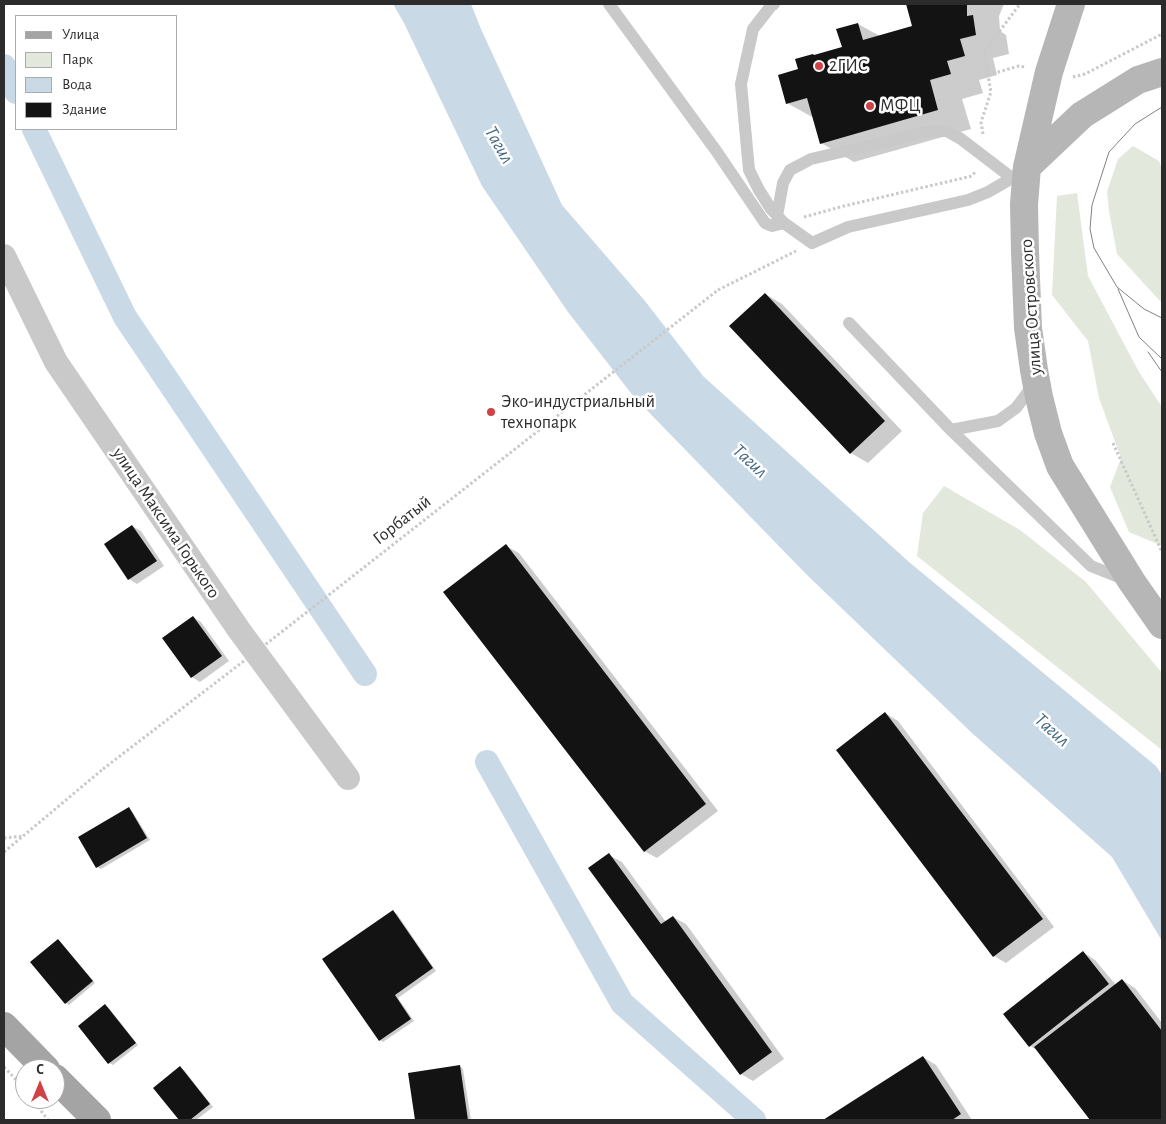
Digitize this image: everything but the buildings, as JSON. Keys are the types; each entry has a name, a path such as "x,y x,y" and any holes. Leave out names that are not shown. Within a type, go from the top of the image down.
{"main road":[{"name":"улица Островского","path":"1071,4 1020,172 1024,204 1028,328 1034,370 1048,433 1060,466 1132,582 1162,625"},
{"path":"1020,172 1082,115 1138,80 1162,72"},
{"path":"4,1026 36,1059"},
{"path":"65,1088 97,1120"}],"street":[{"name":"улица Максима Горького","path":"4,256 56,362 239,630 348,778"}],"lane":[{"path":"609,4 717,152 765,223 772,226 780,219 783,183 790,170 811,159 931,131 947,131 1020,172 988,192 968,200 848,227 812,243 780,219 771,209 749,170 741,84 753,29 774,4"},
{"path":"849,323 951,430 1091,566 1132,582"},
{"path":"951,430 998,421 1016,408 1030,388 1034,370"}],"path":[{"path":"1068,78 1085,74 1162,34"},
{"name":"Горбатый","path":"4,852 103,769 718,290 812,243"},
{"path":"1113,443 1162,552"},
{"path":"4,838 24,836"},
{"path":"4,1067 15,1079"},
{"path":"40,1109 48,1120"}],"green space":[{"path":"1133,146 1159,161 1162,170 1162,302 1117,254 1109,211 1107,192 1118,159"},
{"path":"1077,193 1088,276 1139,372 1162,407 1162,546 1129,532 1110,487 1121,458 1099,398 1088,341 1052,295 1057,196"},
{"path":"944,486 1020,530 1086,582 1162,673 1162,750 917,556 923,513"}],"water":[{"name":"Тагил","path":"393,4 471,4 562,205 645,301 703,376 909,562 1156,766 1162,775 1162,941 1112,857 973,734 807,575 634,397 568,312 482,186 404,23"}],"waterway":[{"path":"4,66 15,90"},
{"path":"34,130 125,317 365,674"},
{"path":"487,762 622,1003 754,1120"}],"tram line":[{"path":"1162,107 1135,124 1109,152 1092,205 1090,229 1094,248 1117,287 1144,309 1162,318"},
{"path":"1118,289 1139,337 1162,359"},
{"path":"1148,352 1162,372"}],"place":[{"name":"2ГИС","path":"819,66"},
{"name":"МФЦ","path":"870,106"},
{"name":"Эко-индустриальный технопарк","path":"491,412"}]}
